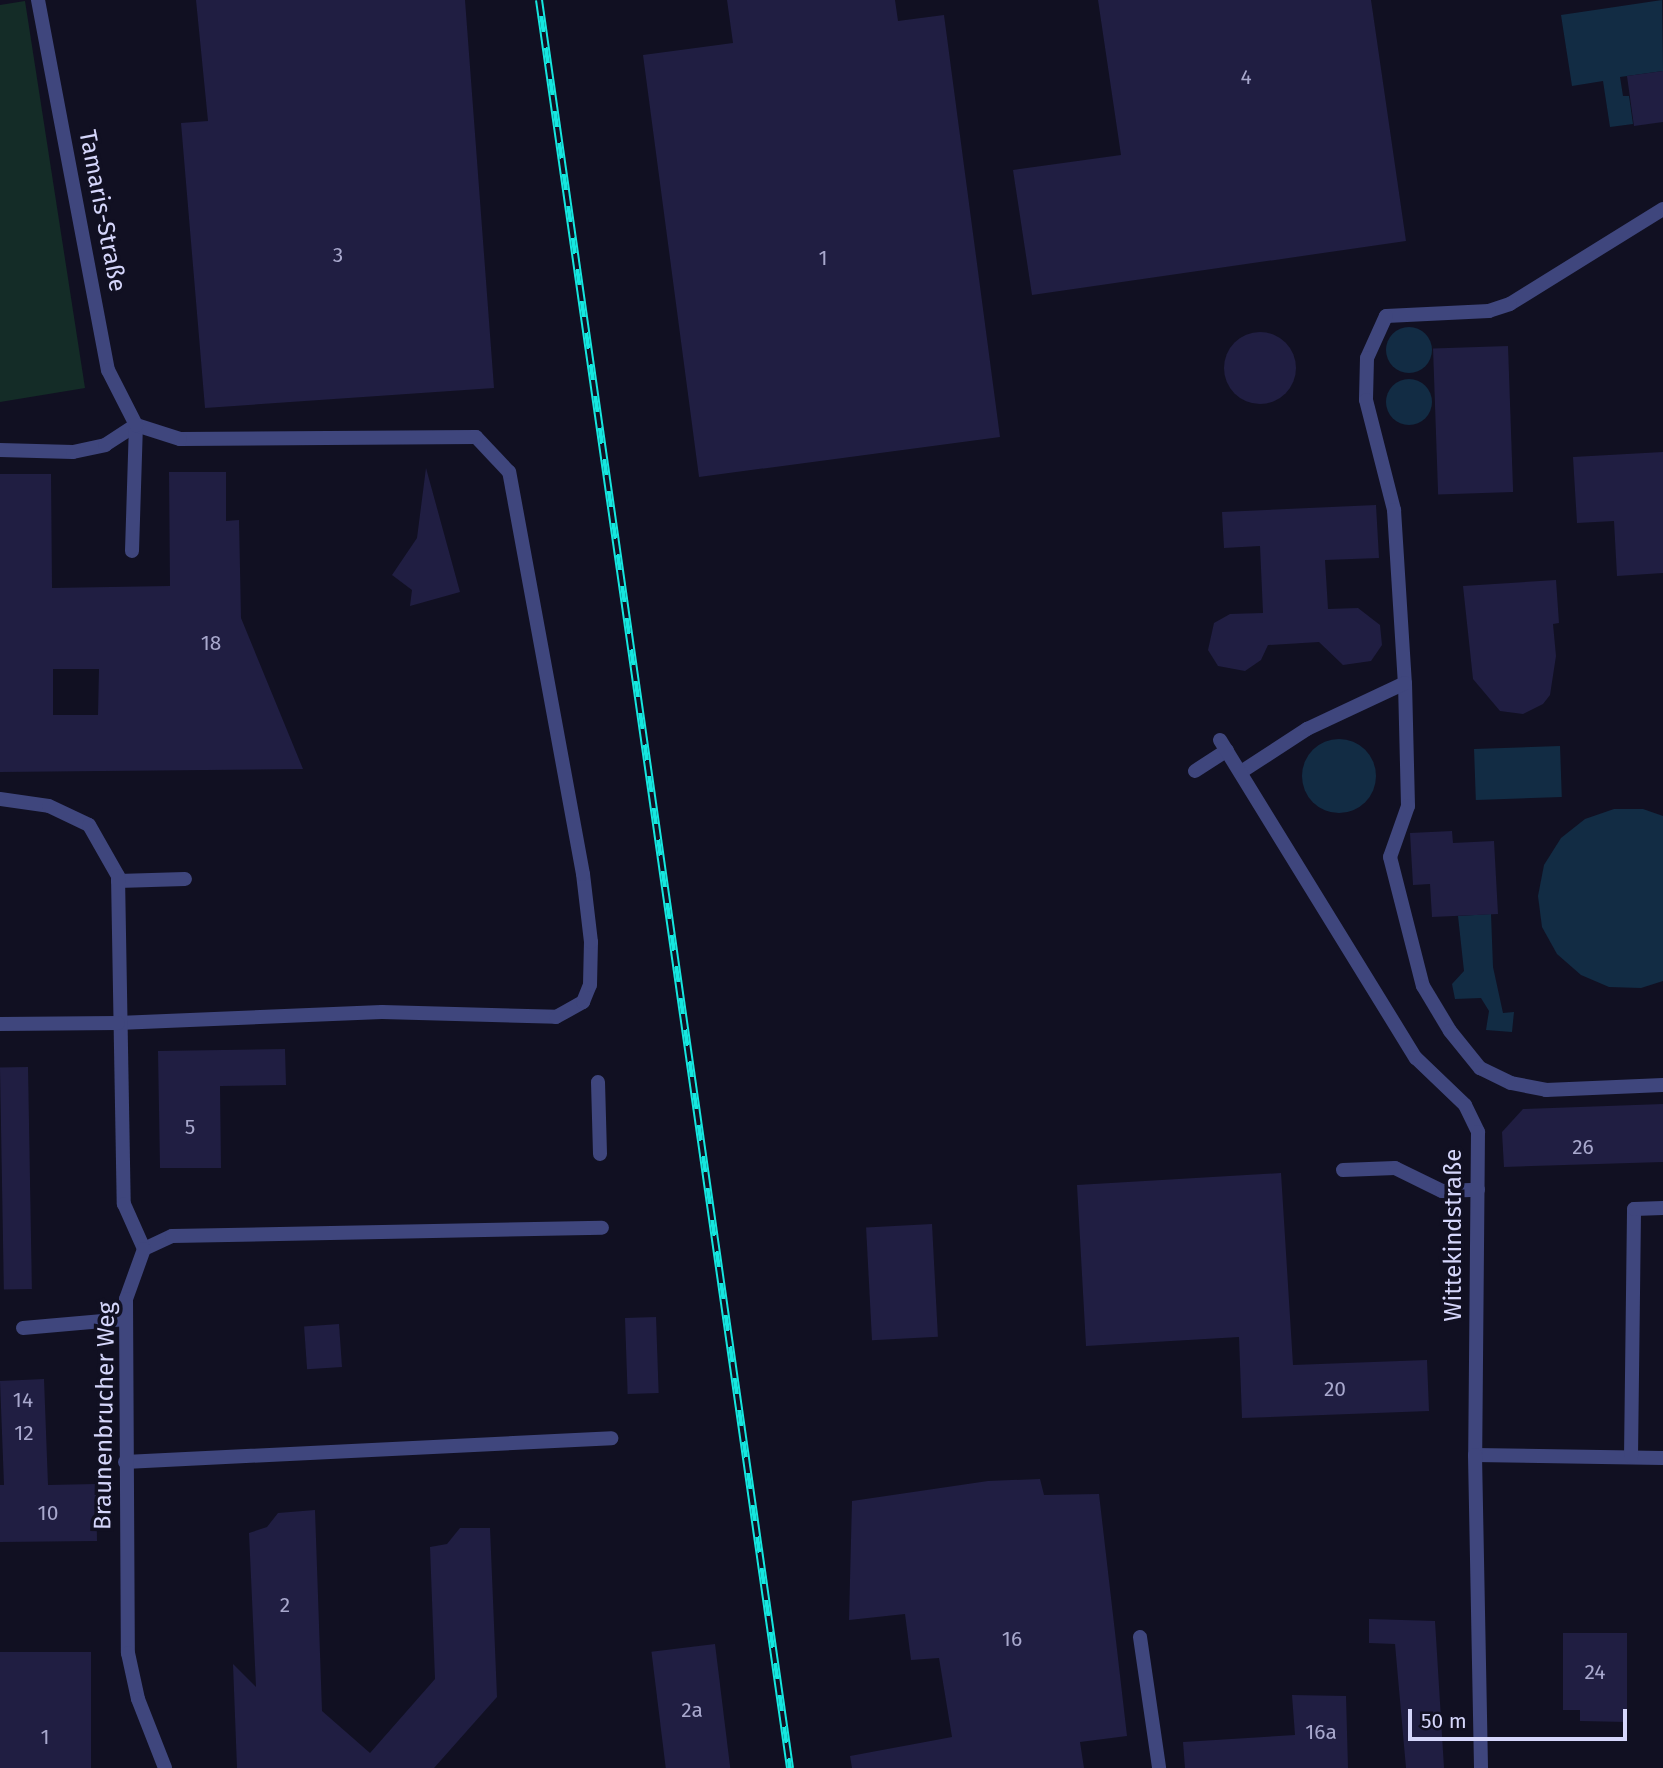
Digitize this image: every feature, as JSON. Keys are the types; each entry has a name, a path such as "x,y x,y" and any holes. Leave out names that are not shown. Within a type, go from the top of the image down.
{"street":[{"name":"Tamaris-Straße","path":"38,0 108,370 136,425"},
{"path":"1663,209 1510,304 1489,311 1386,316 1367,358 1366,400 1394,510 1405,683 1408,806 1390,858 1423,986 1450,1031 1480,1068 1511,1083 1546,1090 1663,1086"},
{"path":"0,450 73,452 105,444 136,425 180,439 476,437 509,472 583,874 590,964 583,1002 556,1017 382,1012 118,1023 0,1024"},
{"path":"132,551 136,425"},
{"path":"1241,772 1307,729 1405,683"},
{"name":"Wittekindstraße","path":"1195,771 1224,745 1416,1058 1465,1105 1478,1132 1475,1455 1481,1768"},
{"path":"0,799 50,806 89,825 118,881 118,1023 124,1204 144,1249 172,1236 602,1228"},
{"path":"118,881 185,879"},
{"path":"598,1082 600,1154"},
{"path":"1343,1170 1395,1168 1442,1191 1478,1190"},
{"path":"1631,1457 1634,1209 1663,1208"},
{"name":"Braunenbrucher Weg","path":"144,1249 126,1299 128,1653 138,1699 165,1768"},
{"path":"23,1328 126,1320"},
{"path":"125,1462 611,1438"},
{"path":"1475,1455 1663,1458"},
{"path":"1140,1637 1159,1768"}],"green space":[{"path":"25,1 85,388 0,402 0,5"}],"water":[{"path":"1662,0 1663,71 1620,77 1623,96 1629,96 1633,124 1610,127 1603,81 1572,86 1561,15"},
{"path":"1409,327 1425,334 1432,350 1425,366 1409,373 1393,366 1386,350 1393,334"},
{"path":"1409,379 1425,386 1432,402 1425,418 1409,425 1393,418 1386,402 1393,386"},
{"path":"1339,739 1353,742 1365,750 1373,762 1376,776 1373,790 1365,802 1353,810 1339,813 1325,810 1313,802 1305,790 1302,776 1305,762 1313,750 1325,742"},
{"path":"1560,746 1562,797 1476,800 1474,749"},
{"path":"1614,809 1643,809 1663,816 1663,981 1641,988 1609,987 1581,975 1557,954 1542,927 1538,896 1544,865 1561,838 1585,819"},
{"path":"1491,914 1493,967 1503,1013 1514,1012 1512,1032 1486,1030 1489,1011 1481,998 1455,999 1452,984 1464,971 1458,916"}],"building":[{"path":"196,0 465,0 494,388 205,408 181,123 208,121"},
{"path":"727,0 895,0 898,21 944,15 1000,437 699,477 643,55 733,43"},
{"path":"1098,0 1371,0 1406,241 1032,295 1013,170 1121,155"},
{"path":"1663,71 1663,122 1634,126 1627,76"},
{"path":"1260,332 1280,338 1290,348 1296,368 1290,388 1280,398 1260,404 1240,398 1230,388 1224,368 1230,348 1240,338"},
{"path":"1508,346 1513,492 1438,495 1433,349"},
{"path":"1663,452 1663,573 1617,576 1614,521 1577,523 1573,457"},
{"path":"426,468 460,592 410,606 412,590 392,575 417,538"},
{"path":"169,472 226,472 226,521 239,520 241,618 303,769 0,772 0,474 51,474 52,588 170,586","holes":["53,669 99,669 98,715 53,715"]},
{"path":"1376,505 1379,558 1325,560 1328,609 1358,608 1380,625 1382,645 1371,661 1343,665 1319,642 1268,645 1261,660 1245,671 1218,666 1208,650 1214,623 1230,614 1263,613 1260,546 1224,548 1222,512"},
{"path":"1556,580 1559,623 1553,624 1556,656 1550,695 1543,704 1523,714 1500,711 1473,679 1463,586"},
{"path":"1452,831 1453,843 1494,841 1498,914 1432,917 1430,884 1413,885 1410,833"},
{"path":"285,1049 286,1085 220,1086 221,1168 160,1168 158,1051"},
{"path":"0,1067 28,1067 32,1289 4,1289"},
{"path":"1663,1104 1663,1162 1504,1167 1502,1132 1523,1109"},
{"path":"1281,1173 1293,1365 1427,1360 1429,1411 1242,1418 1239,1337 1086,1346 1077,1185"},
{"path":"932,1224 938,1337 872,1340 866,1227"},
{"path":"656,1317 659,1393 628,1394 625,1318"},
{"path":"339,1324 342,1367 307,1369 304,1326"},
{"path":"44,1379 48,1485 96,1484 97,1541 0,1542 0,1485 4,1485 0,1381"},
{"path":"1040,1479 1044,1495 1099,1494 1127,1736 1080,1742 1084,1768 852,1768 850,1756 952,1737 939,1658 911,1660 905,1614 849,1620 852,1501 988,1481"},
{"path":"315,1510 322,1711 370,1753 435,1679 430,1547 447,1544 460,1528 490,1528 497,1697 434,1768 237,1768 233,1664 256,1687 249,1533 267,1527 278,1513"},
{"path":"1369,1619 1435,1621 1444,1768 1406,1768 1395,1644 1369,1643"},
{"path":"1563,1633 1627,1633 1627,1722 1580,1721 1580,1710 1563,1710"},
{"path":"715,1644 730,1768 666,1768 651,1652"},
{"path":"0,1652 91,1652 91,1768 0,1768"},
{"path":"1292,1695 1346,1696 1348,1768 1185,1768 1183,1742 1295,1735"}],"railway":[{"path":"539,0 790,1768"}]}
